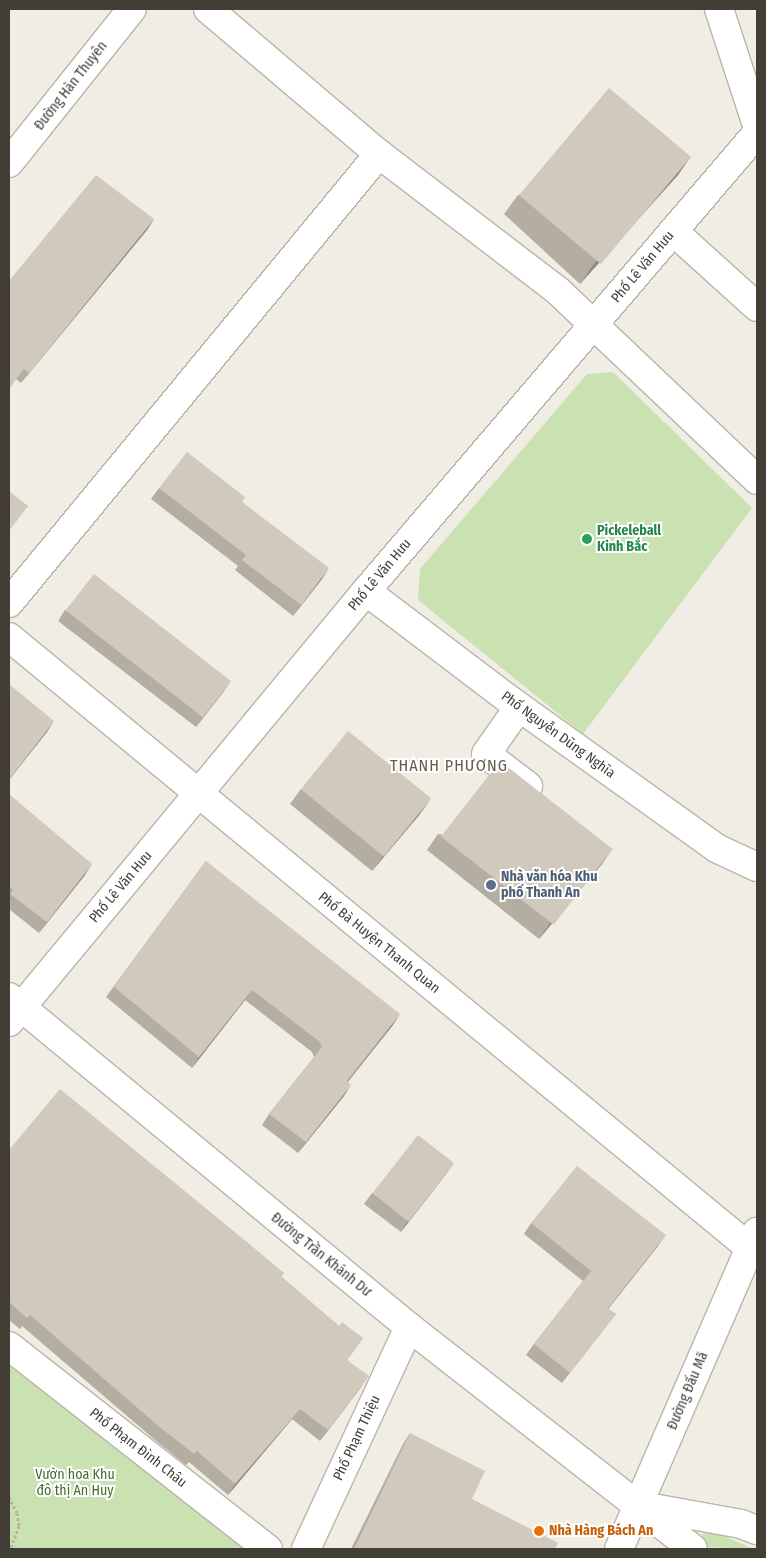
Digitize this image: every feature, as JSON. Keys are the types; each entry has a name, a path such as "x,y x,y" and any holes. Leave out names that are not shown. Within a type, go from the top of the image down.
{"street":[{"name":"Đường Hàn Thuyên","path":"9,163 132,9"},
{"path":"208,9 379,154 557,290 757,480"},
{"path":"719,9 757,125"},
{"name":"Phố Lê Văn Hưu","path":"13,1009 199,794 366,592 757,133"},
{"path":"9,602 379,154"},
{"path":"673,231 757,307"},
{"name":"Phố Nguyễn Dũng Nghĩa","path":"366,592 520,707 716,848 757,867"},
{"name":"Phố Bà Huyện Thanh Quan","path":"9,637 199,794 754,1240"},
{"path":"520,707 486,754 546,800"},
{"name":"Đường Trần Khánh Dư","path":"13,1009 409,1327 694,1549"},
{"name":"Đường Đấu Mã","path":"619,1549 754,1240"},
{"name":"Phố Phạm Thiệu","path":"306,1549 409,1327"},
{"name":"Phố Phạm Đình Châu","path":"9,1346 268,1549"},
{"name":"Đường Trần Khánh Dư","path":"638,1505 741,1524 757,1530"}],"path":[{"path":"9,1497 17,1513 19,1526 10,1549"}],"green space":[{"name":"Pickeleball Kinh Bắc","path":"613,372 752,508 583,734 418,600 420,569 587,374"},
{"name":"Vườn hoa Khu đô thị An Huy","path":"9,1346 268,1549 9,1549"},
{"path":"712,1530 753,1549 705,1547 701,1542 703,1533"}],"building":[{"path":"609,88 691,157 601,264 519,195"},
{"path":"96,175 154,219 29,373 24,369 9,388 9,281"},
{"path":"187,452 245,497 242,502 329,568 301,605 242,560 246,555 159,488"},
{"path":"9,491 28,506 9,531"},
{"path":"94,574 231,681 203,717 66,610"},
{"path":"9,684 54,721 9,779"},
{"path":"348,731 431,798 384,857 301,789"},
{"path":"500,761 613,849 554,925 441,837"},
{"path":"9,794 92,864 47,922 10,894 13,890 9,887"},
{"path":"206,861 400,1014 347,1081 351,1085 306,1142 269,1114 322,1047 320,1042 252,990 199,1057 114,987"},
{"path":"60,1089 284,1273 281,1276 339,1326 342,1322 363,1338 347,1360 369,1376 328,1430 300,1409 235,1484 197,1451 194,1454 162,1429 30,1315 27,1318 9,1302 9,1150"},
{"path":"418,1135 454,1163 409,1222 372,1193"},
{"path":"577,1166 666,1235 608,1308 616,1314 570,1373 534,1344 591,1271 531,1223"},
{"path":"410,1433 485,1471 472,1499 558,1543 555,1549 354,1549"}],"place":[{"name":"Pickeleball Kinh Bắc","path":"587,539"},
{"name":"Nhà văn hóa Khu phố Thanh An","path":"491,885"},
{"name":"Nhà Hàng Bách An","path":"539,1531"}],"district":[{"name":"THANH PHƯƠNG","path":"449,766"}]}
